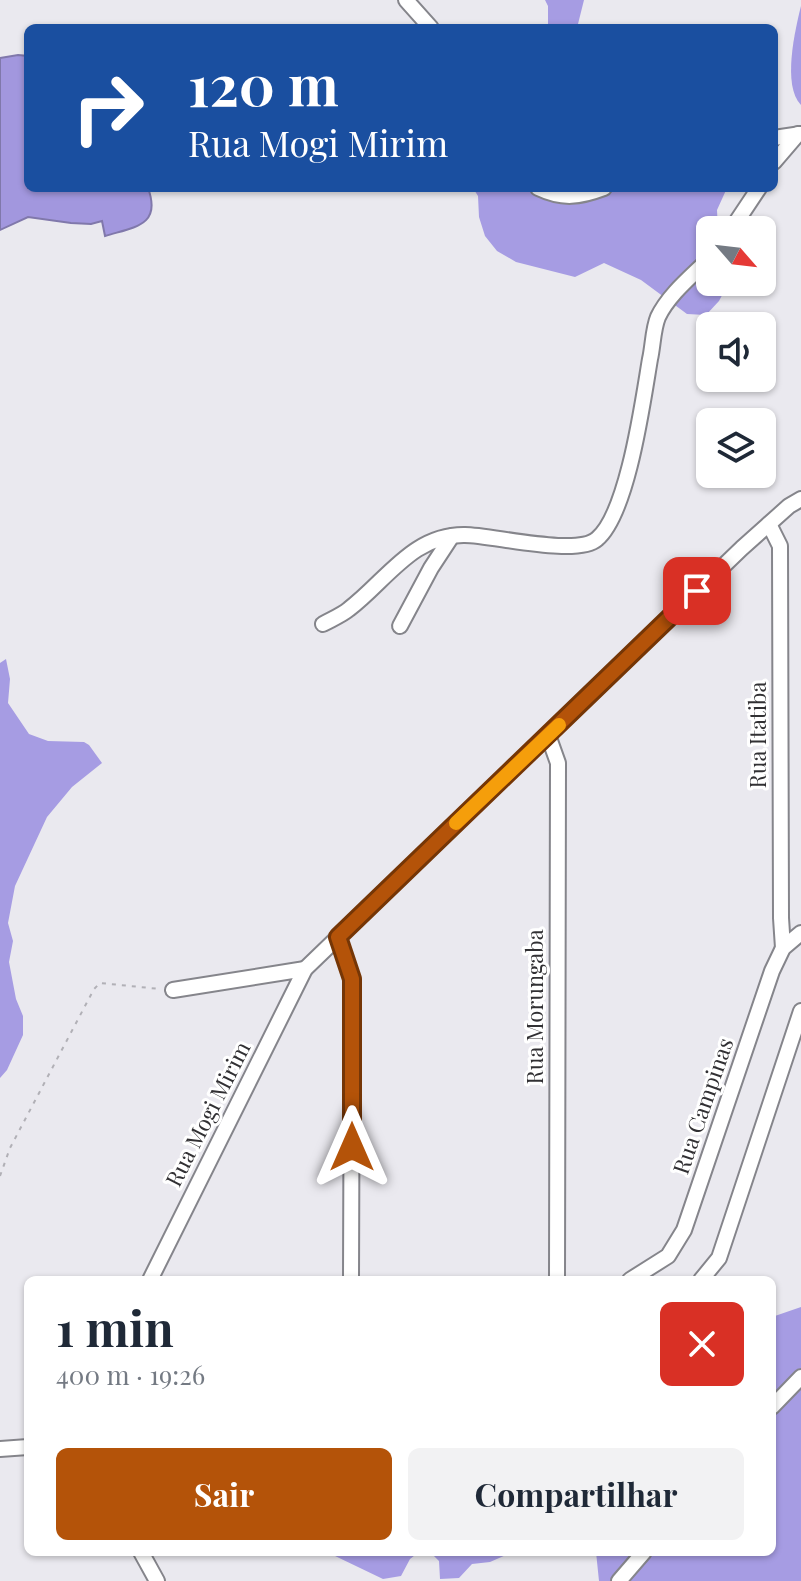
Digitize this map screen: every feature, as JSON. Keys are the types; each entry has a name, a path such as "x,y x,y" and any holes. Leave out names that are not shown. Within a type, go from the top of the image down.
{"street":[{"path":"406,0 427,24"},
{"path":"778,137 800,134"},
{"path":"778,158 800,134"},
{"path":"550,192 564,197 580,197 593,192"},
{"path":"740,216 756,192"},
{"path":"323,624 350,608 414,550 452,536 565,545 586,545 596,541 614,513 628,474 657,319 672,295 696,272"},
{"name":"Rua Mogi Mirim","path":"152,1276 305,969 769,524 801,499"},
{"name":"Rua Itatiba","path":"769,524 780,546 783,948"},
{"path":"400,626 452,536"},
{"name":"Rua Morungaba","path":"548,735 558,763 557,1276"},
{"name":"Rua Campinas","path":"636,1276 668,1256 684,1230 772,971 783,948 801,933"},
{"path":"338,937 352,979 351,1276"},
{"path":"173,990 305,969"},
{"path":"704,1276 719,1258 801,1011"},
{"path":"776,1403 801,1377"},
{"path":"0,1449 24,1447"},
{"path":"143,1556 157,1581"},
{"path":"619,1581 641,1556"}],"path":[{"path":"0,1176 10,1148 94,989 100,983 173,990"}],"shaded area":[{"path":"545,0 584,0 578,24 548,24"},
{"path":"801,6 801,105 795,96 791,72"},
{"path":"24,56 24,192 149,192 151,210 143,223 105,236 102,221 71,223 28,217 0,230 0,58"},
{"path":"476,192 725,192 717,216 696,216 696,296 722,296 709,312 687,314 641,280 604,263 575,277 516,262 497,251 485,236"},
{"path":"6,659 10,679 8,703 29,734 48,741 84,742 102,763 72,787 47,817 15,886 8,923 13,941 9,962 16,999 23,1016 23,1035 0,1078 0,663"},
{"path":"801,1307 801,1581 599,1581 596,1556 776,1556 776,1316"},
{"path":"335,1556 414,1556 401,1576 383,1579"},
{"path":"434,1556 504,1556 490,1562 472,1564 459,1578 440,1579 439,1561"}],"slow traffic":[{"path":"456,823 559,725"}],"route":[{"path":"352,1147 352,979 338,937 697,591"}]}
